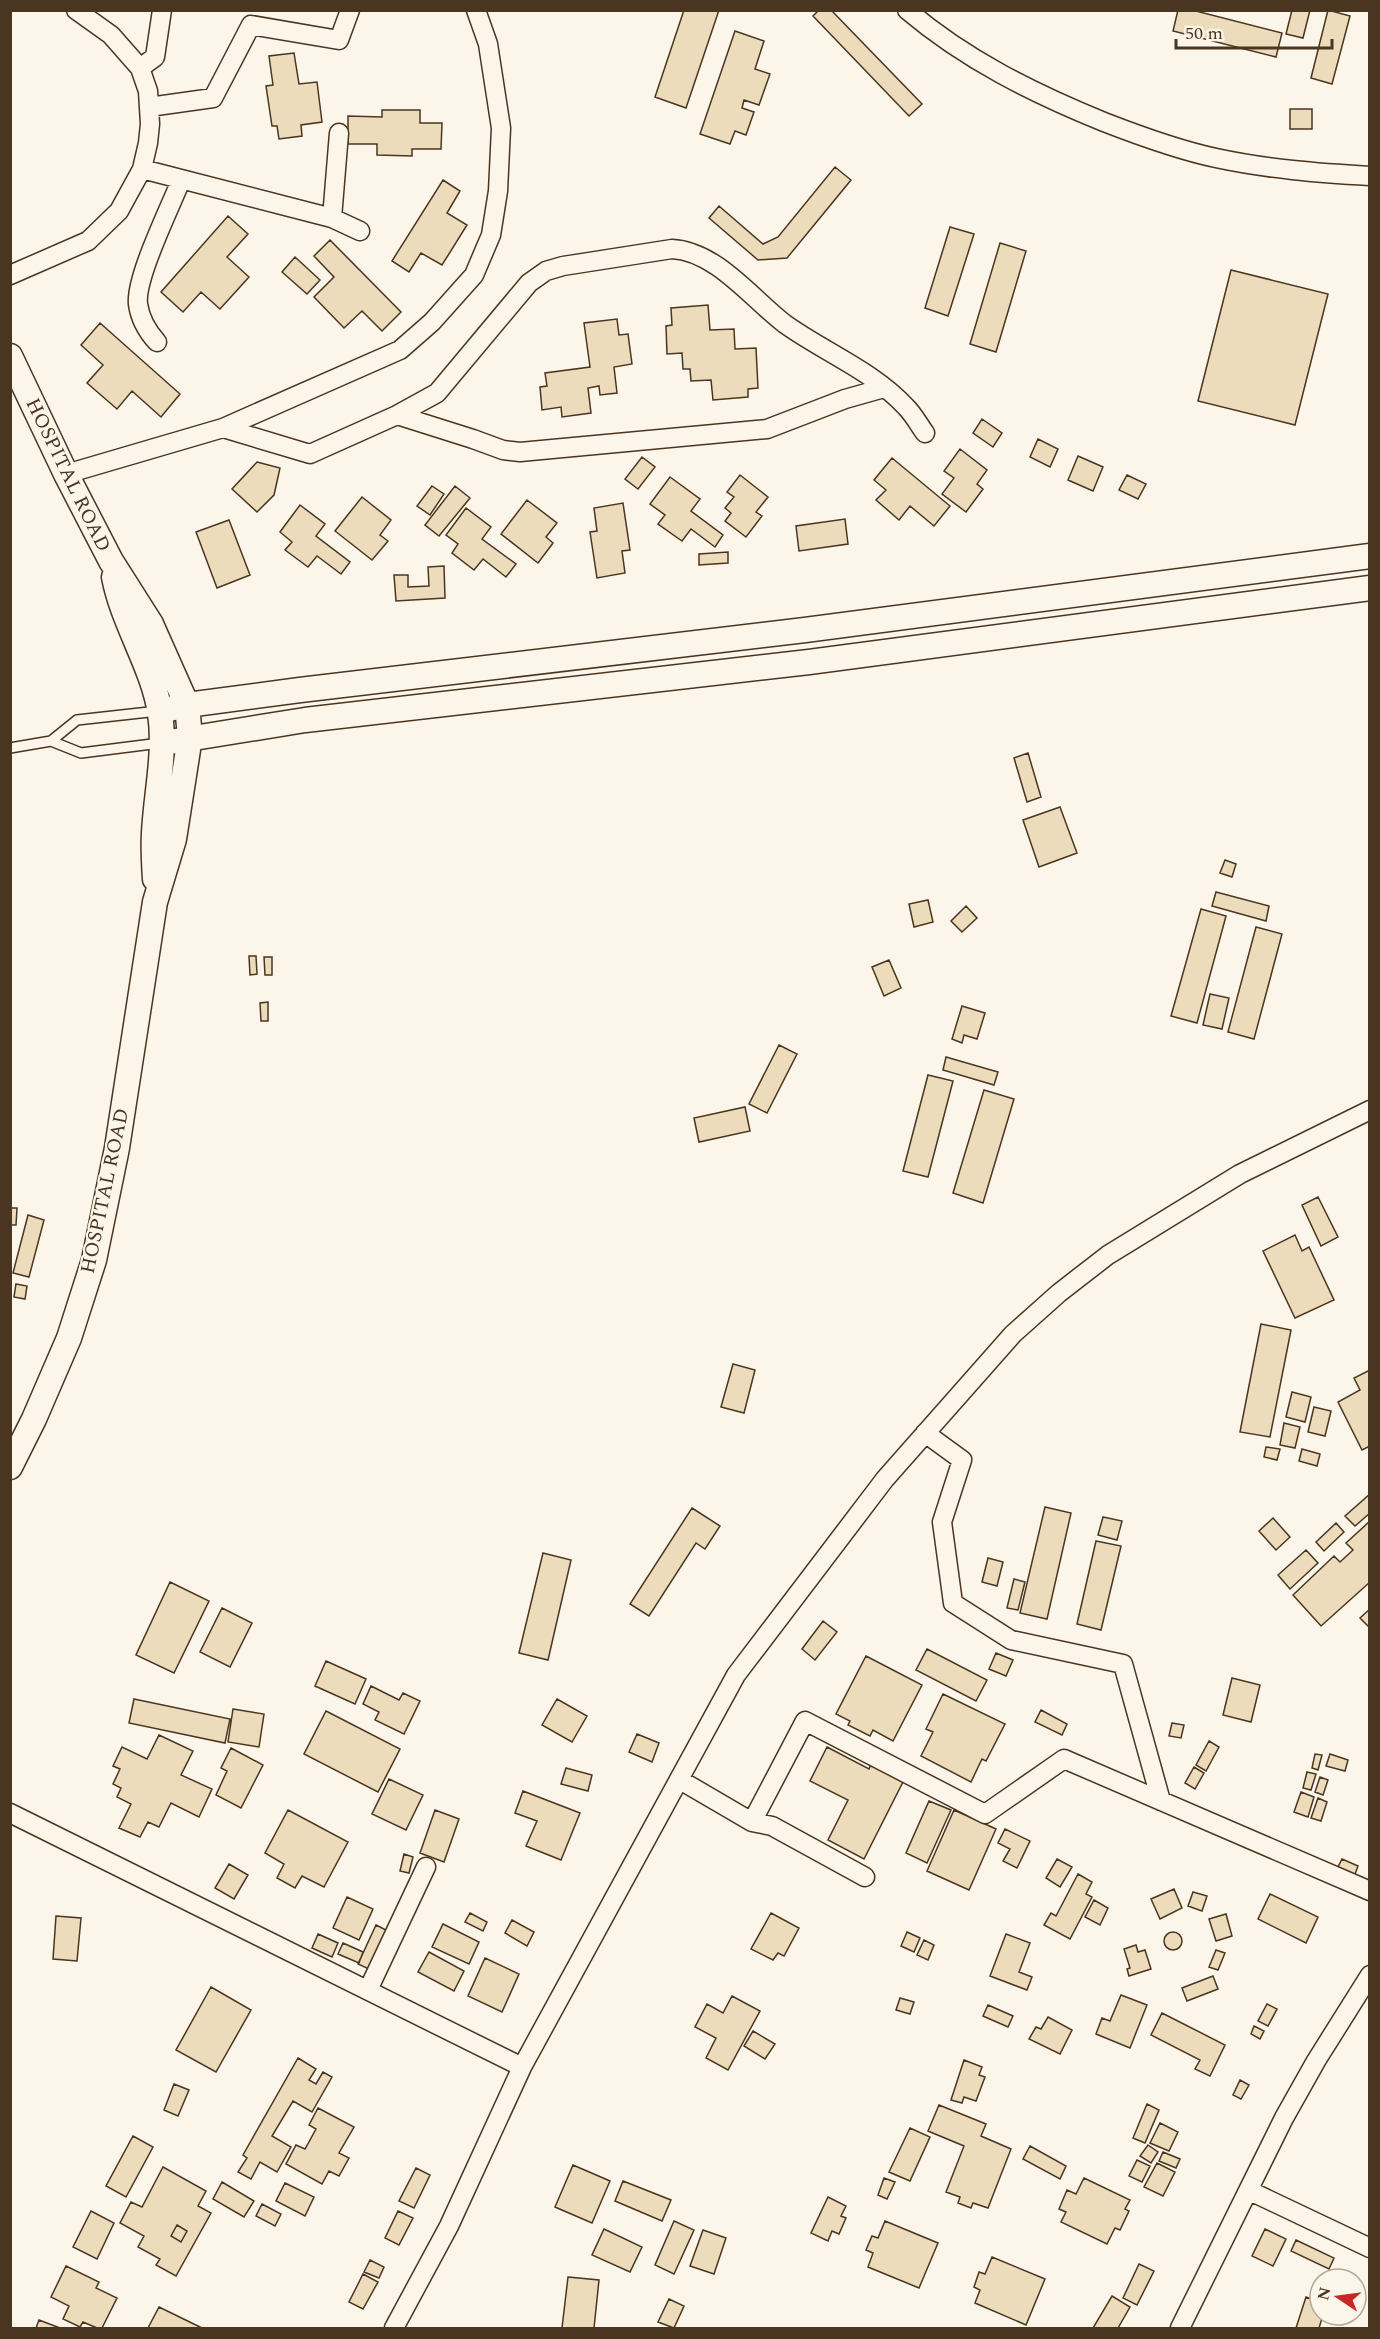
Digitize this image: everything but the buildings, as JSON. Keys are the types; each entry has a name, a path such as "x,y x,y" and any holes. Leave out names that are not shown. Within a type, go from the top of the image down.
{"street":[{"path":"10,275 88,241 119,211 142,169 148,143 149,107 148,91 140,68 111,35 76,10"},
{"path":"140,68 155,57 162,10"},
{"path":"149,107 213,98 251,25 339,40 350,10"},
{"path":"66,474 223,428 400,350 432,322 474,275 491,235 498,191 501,128 488,44 476,10"},
{"path":"907,10 928,28 969,56 1015,82 1122,129 1186,151 1228,160 1301,171 1370,176"},
{"path":"332,218 339,133"},
{"path":"142,169 332,218 360,231"},
{"path":"157,342 140,314 138,291 181,180"},
{"path":"223,428 310,454 397,415 437,393 529,283 546,271 563,266 672,249 699,254 740,284 784,323 884,388 907,407 926,433"},
{"name":"HOSPITAL ROAD","path":"10,356 66,474 111,561"},
{"path":"397,415 503,450 520,452 767,429 845,399 884,388"},
{"path":"160,711 300,690 805,630 1370,555"},
{"path":"111,561 151,624 188,705 190,737 174,839 155,902"},
{"path":"111,561 118,600 152,683 160,711 163,743 154,833 155,902"},
{"path":"1306,564 1310,596"},
{"path":"163,743 305,720 809,662 1370,588"},
{"path":"805,630 809,662"},
{"path":"300,690 305,720"},
{"name":"HOSPITAL ROAD","path":"10,1467 34,1419 69,1338 94,1260 117,1148 155,902"},
{"path":"394,2328 449,2226 522,2067 736,1675 842,1533 925,1433 1013,1334 1059,1293 1108,1255 1240,1174 1370,1110"},
{"path":"925,1433 962,1460 942,1522 953,1603 1011,1640 1123,1664 1161,1801"},
{"path":"752,1822 805,1721 985,1814 1064,1759 1370,1891"},
{"path":"680,1780 752,1822 772,1826 865,1877"},
{"path":"10,1813 522,2067"},
{"path":"368,1990 426,1867"},
{"path":"1180,2328 1250,2191 1284,2118 1316,2061 1370,1975"},
{"path":"1250,2191 1370,2248"}],"lane":[{"path":"10,748 51,741 77,720 160,711"},
{"path":"51,741 81,753 163,743"}]}
